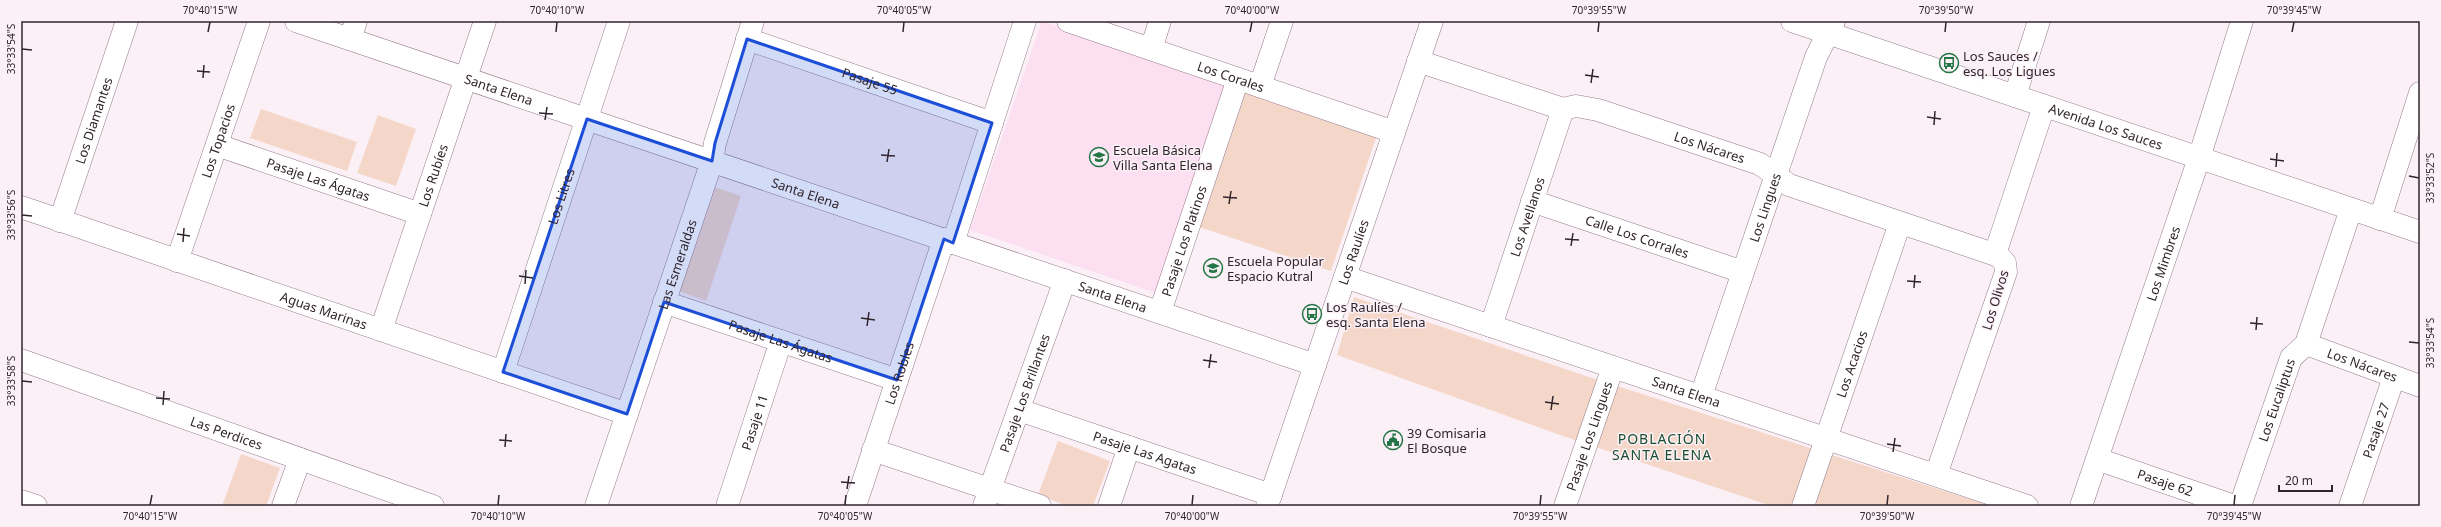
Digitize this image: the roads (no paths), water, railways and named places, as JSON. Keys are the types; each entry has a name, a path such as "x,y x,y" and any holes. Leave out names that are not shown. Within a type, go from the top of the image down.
{"street":[{"name":"Los Diamantes","path":"60,221 127,21"},
{"name":"Los Topacios","path":"177,261 259,21"},
{"name":"Santa Elena","path":"296,21 353,30 465,78 1315,365"},
{"name":"Los Rubíes","path":"381,330 485,21"},
{"name":"Los Litres","path":"503,372 619,21"},
{"name":"Los Robles","path":"855,506 897,380 992,123 1025,21"},
{"name":"Los Corales","path":"1068,21 1394,132"},
{"path":"1151,49 1160,21"},
{"path":"1260,86 1282,21"},
{"name":"Los Raulíes","path":"1269,501 1432,21"},
{"name":"Avenida Los Sauces","path":"1792,21 1831,27 2015,96 2420,232"},
{"path":"2015,96 2039,21"},
{"name":"Los Mimbres","path":"2081,506 2199,158 2242,21"},
{"name":"Los Lingues","path":"1701,396 1815,61 1831,27"},
{"name":"Pasaje 55","path":"750,30 992,123"},
{"name":"Las Esmeraldas","path":"596,506 712,161 714,143 750,30"},
{"name":"Los Nácares","path":"1418,60 1563,109 1576,106 1598,110 1760,164 1789,186 1995,254"},
{"name":"Pasaje Los Platinos","path":"1160,312 1238,79"},
{"path":"2380,219 2420,93"},
{"name":"Los Olivos","path":"1936,475 2006,272 2003,259 1995,254 2044,106"},
{"name":"Los Avellanos","path":"1491,326 1563,109"},
{"name":"Pasaje Las Ágatas","path":"217,145 420,214"},
{"name":"Calle Los Corrales","path":"1532,201 1743,272"},
{"name":"Aguas Marinas","path":"21,207 627,414"},
{"path":"2306,344 2351,209"},
{"name":"Los Acacios","path":"1803,506 1900,223"},
{"name":"Santa Elena","path":"1345,277 2027,506"},
{"name":"Pasaje Los Brillantes","path":"987,498 1065,280"},
{"name":"Pasaje Las Ágatas","path":"664,302 897,380"},
{"name":"Pasaje 11","path":"728,503 781,341"},
{"name":"Los Nácares","path":"2306,344 2420,386"},
{"name":"Los Eucaliptus","path":"2240,506 2290,358 2306,344"},
{"name":"Las Perdices","path":"21,360 433,506"},
{"name":"Pasaje Los Lingues","path":"1565,506 1613,367"},
{"name":"Pasaje 27","path":"2350,506 2394,377"},
{"name":"Pasaje Las Agatas","path":"1019,410 1128,447 1269,501"},
{"path":"1108,506 1128,447"},
{"path":"873,450 987,498 1040,506"},
{"path":"283,506 300,459"},
{"name":"Pasaje 62","path":"2097,459 2234,506"},
{"path":"21,501 36,506"}],"place":[{"name":"Los Sauces / esq. Los Ligues","path":"1949,63"},
{"name":"Escuela Básica Villa Santa Elena","path":"1099,157"},
{"name":"Escuela Popular Espacio Kutral","path":"1213,268"},
{"name":"Los Raulíes / esq. Santa Elena","path":"1312,314"},
{"name":"39 Comisaria El Bosque","path":"1393,440"}],"district":[{"name":"POBLACIÓN SANTA ELENA","path":"1662,446"}]}
